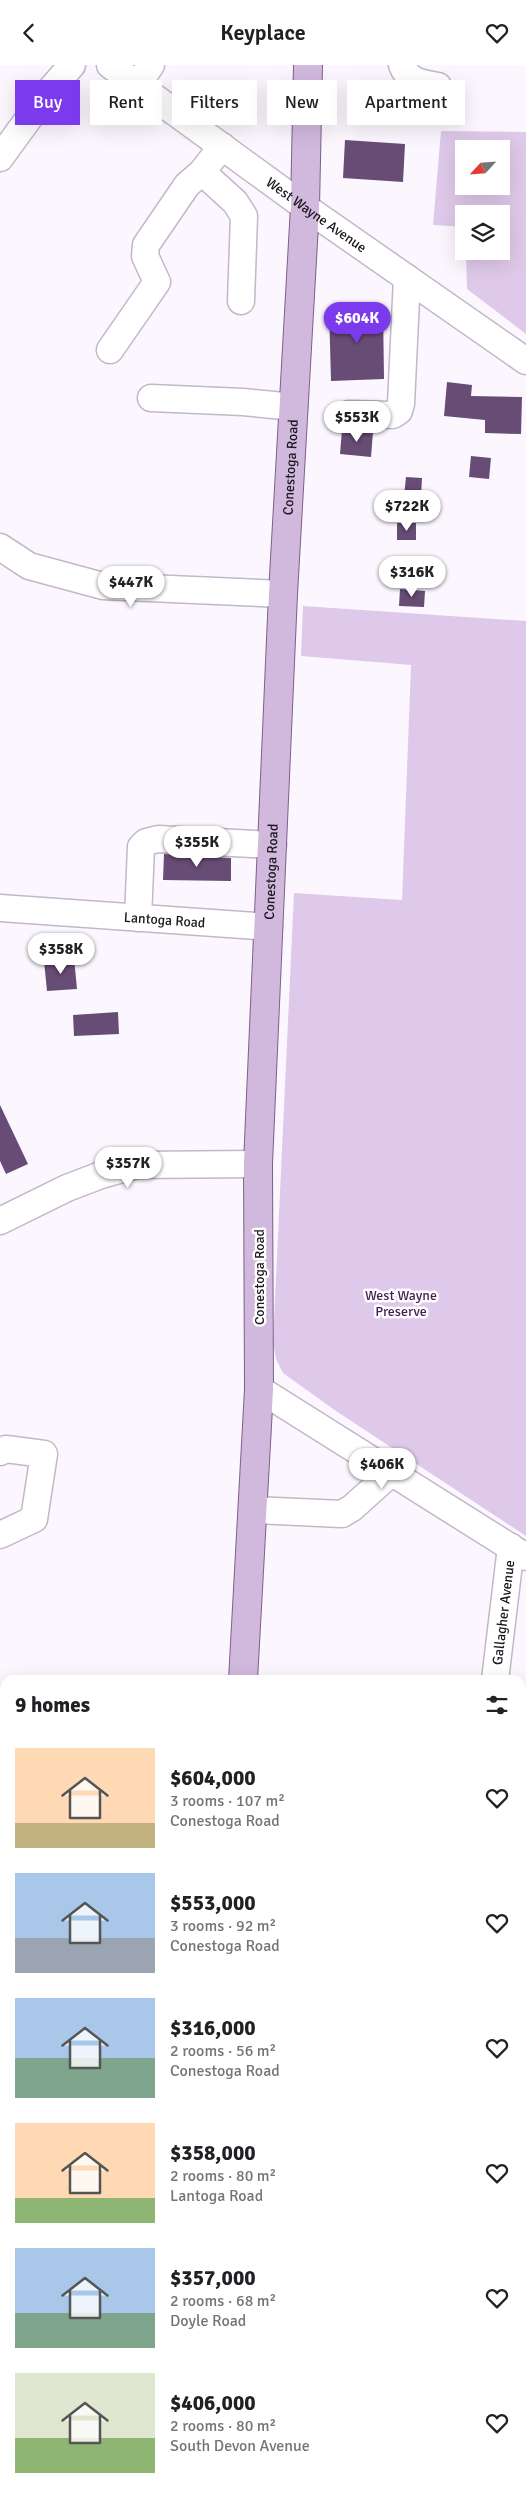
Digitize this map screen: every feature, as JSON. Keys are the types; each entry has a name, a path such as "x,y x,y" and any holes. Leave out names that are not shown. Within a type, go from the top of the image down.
{"main road":[{"name":"Conestoga Road","path":"243,1675 260,1389 258,1164 283,594 305,207 308,65"}],"street":[{"path":"0,158 45,96 72,65"},
{"name":"West Wayne Avenue","path":"110,65 144,75 222,146 305,207 526,361"},
{"path":"402,65 406,74 412,80"},
{"path":"110,350 157,282 146,256 146,245 187,185 202,172 222,146"},
{"path":"202,172 235,202 244,216 241,301"},
{"path":"349,414 393,415 399,411 402,404 407,278"},
{"path":"151,398 243,402 294,407"},
{"path":"0,547 29,566 103,585 283,594"},
{"path":"138,918 141,847 146,842 158,839 273,845"},
{"name":"Lantoga Road","path":"0,908 269,927"},
{"path":"0,1221 67,1189 101,1175 136,1165 258,1164"},
{"path":"260,1389 519,1552"},
{"path":"0,1451 6,1449 44,1454 34,1519 3,1525"},
{"path":"253,1510 342,1514 352,1508 392,1472"},
{"name":"Gallagher Avenue","path":"496,1675 519,1552"}],"green space":[{"path":"441,131 526,132 526,334 467,289 466,260 510,260 510,205 455,205 455,226 433,225"},
{"name":"West Wayne Preserve","path":"303,606 526,621 526,1536 336,1411 283,1373 276,1359 273,1342 294,893 402,900 411,665 301,656"}],"building":[{"path":"345,140 405,144 403,182 343,178"},
{"path":"383,307 384,379 331,381 329,308"},
{"path":"447,382 472,385 471,396 522,397 521,434 485,433 485,420 444,416"},
{"path":"342,430 373,432 371,457 340,454"},
{"path":"471,456 491,458 489,479 469,477"},
{"path":"406,477 422,478 421,497 404,496"},
{"path":"397,523 416,523 416,540 397,540"},
{"path":"400,589 425,591 424,607 399,606"},
{"path":"164,854 231,858 231,881 163,880"},
{"path":"74,958 77,989 47,991 44,961"},
{"path":"118,1012 119,1034 74,1036 73,1015"},
{"path":"0,1105 28,1164 6,1174 0,1161"}]}
